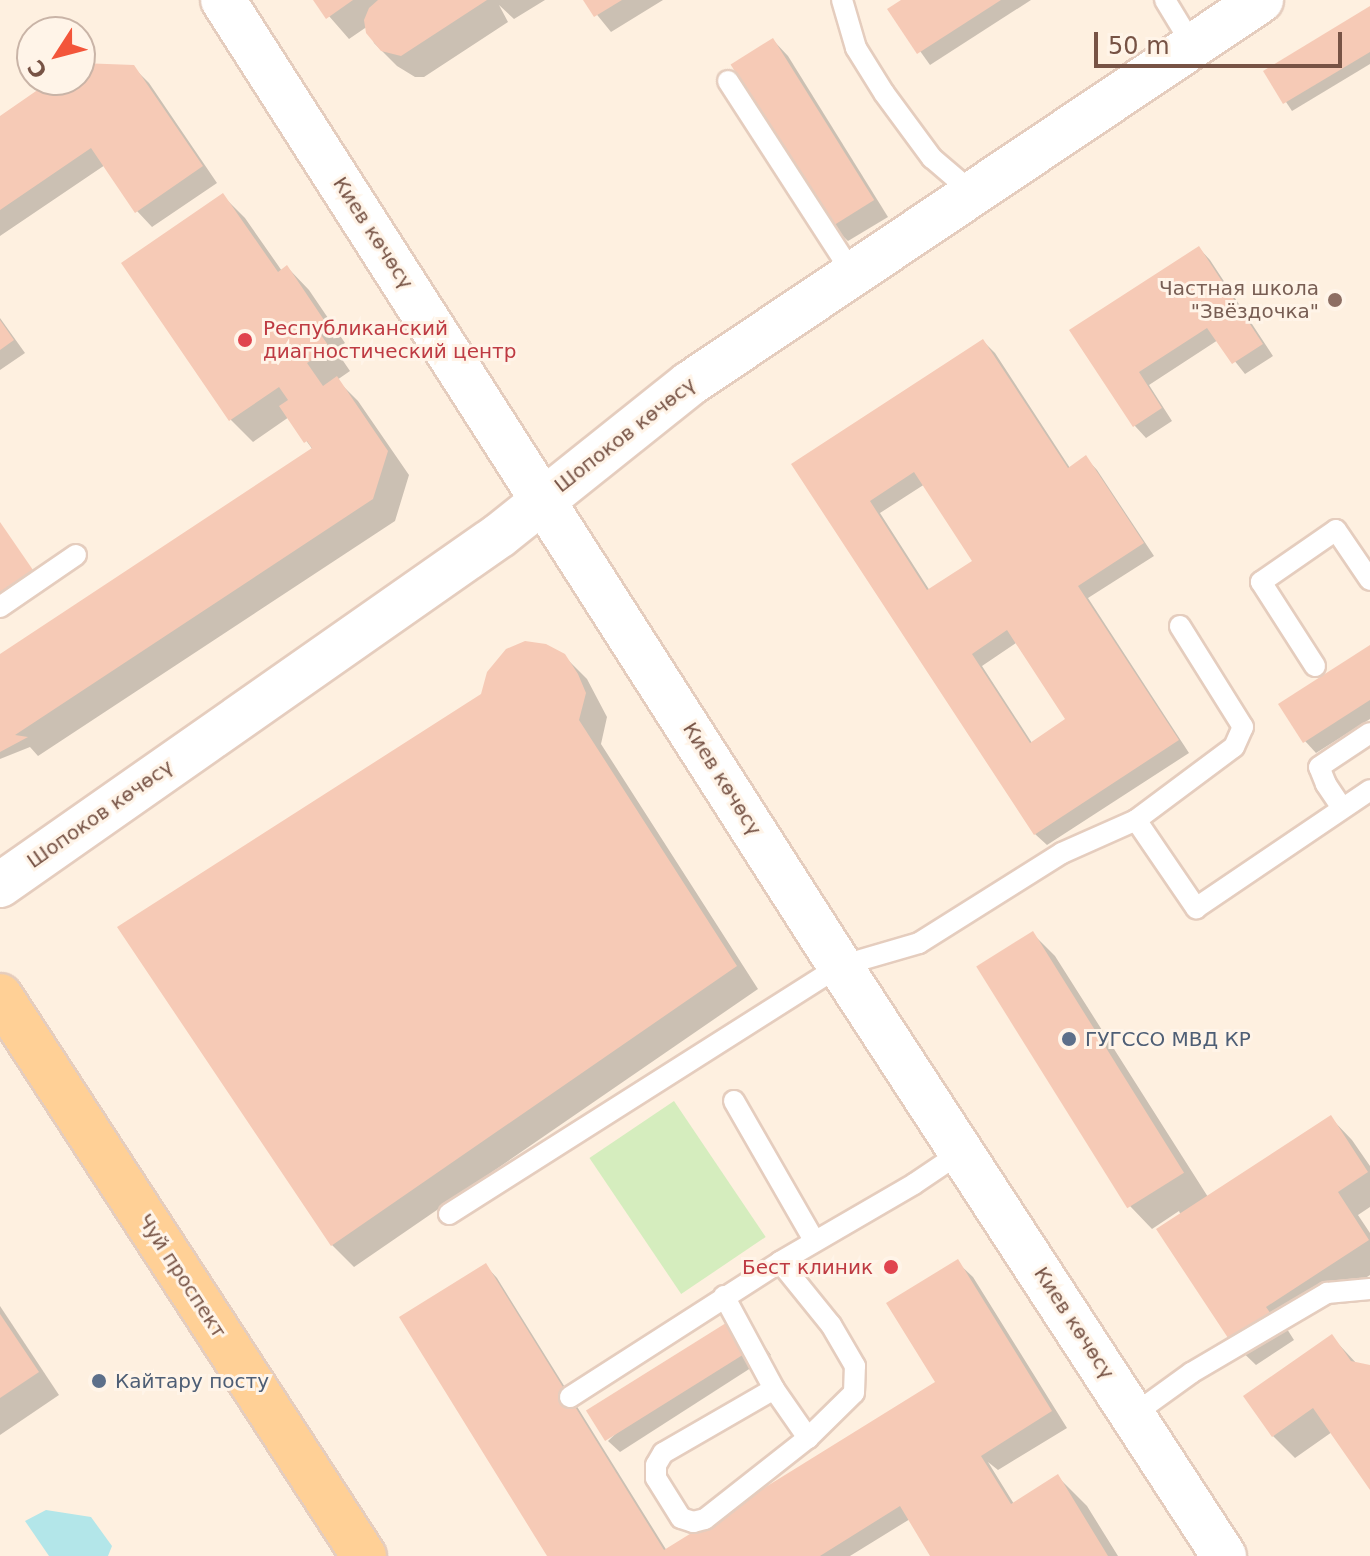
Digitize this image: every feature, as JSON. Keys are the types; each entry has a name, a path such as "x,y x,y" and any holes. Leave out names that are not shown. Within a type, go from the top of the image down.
{"main road":[{"name":"Киев көчөсү","path":"223,0 840,966 1224,1556"},
{"name":"Шопоков көчөсү","path":"0,885 500,535 689,384 1261,0"},
{"name":"Чуй проспект","path":"0,996 364,1556"}],"lane":[{"path":"842,0 856,48 884,93 932,158 973,193"},
{"path":"1165,0 1193,46"},
{"path":"728,81 853,274"},
{"path":"1315,666 1261,582 1336,530 1370,580"},
{"path":"0,607 76,555"},
{"path":"449,1214 840,966 919,943 1062,853 1136,820 1234,747 1243,727 1180,626"},
{"path":"1342,808 1319,767 1370,733"},
{"path":"1136,820 1196,908 1370,790"},
{"path":"734,1101 814,1240"},
{"path":"570,1397 724,1296 814,1240 914,1184 963,1151"},
{"path":"774,1389 663,1453 656,1465 656,1478 681,1518 693,1522 705,1519 808,1438 854,1393 855,1366 831,1325 780,1262"},
{"path":"1133,1415 1191,1373 1327,1293 1370,1289"},
{"path":"724,1296 774,1389 808,1438"}],"green space":[{"path":"674,1101 766,1237 681,1294 589,1158"}],"water":[{"path":"46,1510 91,1517 112,1546 108,1556 49,1556 25,1521"}],"building":[{"path":"313,0 353,0 326,19"},
{"path":"378,0 487,0 401,56 381,51 366,33 364,20 369,8"},
{"path":"583,0 622,0 594,17"},
{"path":"901,0 1001,0 917,54 887,9"},
{"path":"1370,6 1370,52 1283,104 1263,71"},
{"path":"773,38 874,200 832,226 731,64"},
{"path":"96,64 134,65 203,166 135,213 91,148 0,210 0,116 29,96 96,96"},
{"path":"223,193 278,272 287,265 324,320 315,326 330,348 307,363 323,386 337,376 388,451 373,499 15,735 28,737 0,752 0,654 312,448 307,441 304,443 279,406 288,400 279,387 229,421 121,263"},
{"path":"1199,246 1263,344 1232,364 1207,328 1139,372 1162,408 1133,427 1069,330"},
{"path":"0,320 14,340 0,350"},
{"path":"983,339 1068,468 1086,455 1144,543 1078,586 1179,740 1034,835 791,464","holes":["914,472 972,561 927,590 870,501","1007,630 1065,719 1030,743 972,654"]},
{"path":"0,522 33,570 0,592"},
{"path":"525,641 546,644 565,654 586,693 579,720 737,966 331,1246 117,927 481,694 487,672 506,649"},
{"path":"1370,645 1370,700 1303,743 1278,704"},
{"path":"1033,931 1184,1173 1127,1208 976,967"},
{"path":"1331,1115 1368,1172 1338,1192 1369,1240 1266,1307 1273,1317 1232,1344 1156,1229"},
{"path":"958,1259 1052,1411 981,1456 1011,1504 1058,1474 1108,1556 930,1556 900,1506 820,1556 547,1556 399,1317 486,1263 664,1550 935,1382 886,1303"},
{"path":"742,1313 761,1344 605,1441 586,1411"},
{"path":"0,1314 39,1372 0,1398"},
{"path":"1332,1334 1351,1361 1370,1365 1370,1490 1313,1408 1272,1437 1243,1396"}],"place":[{"name":"Частная школа \"Звёздочка\"","path":"1335,300"},
{"name":"Республиканский диагностический центр","path":"245,340"},
{"name":"ГУГССО МВД КР","path":"1069,1039"},
{"name":"Бест клиник","path":"891,1267"},
{"name":"Кайтару посту","path":"99,1381"}]}
